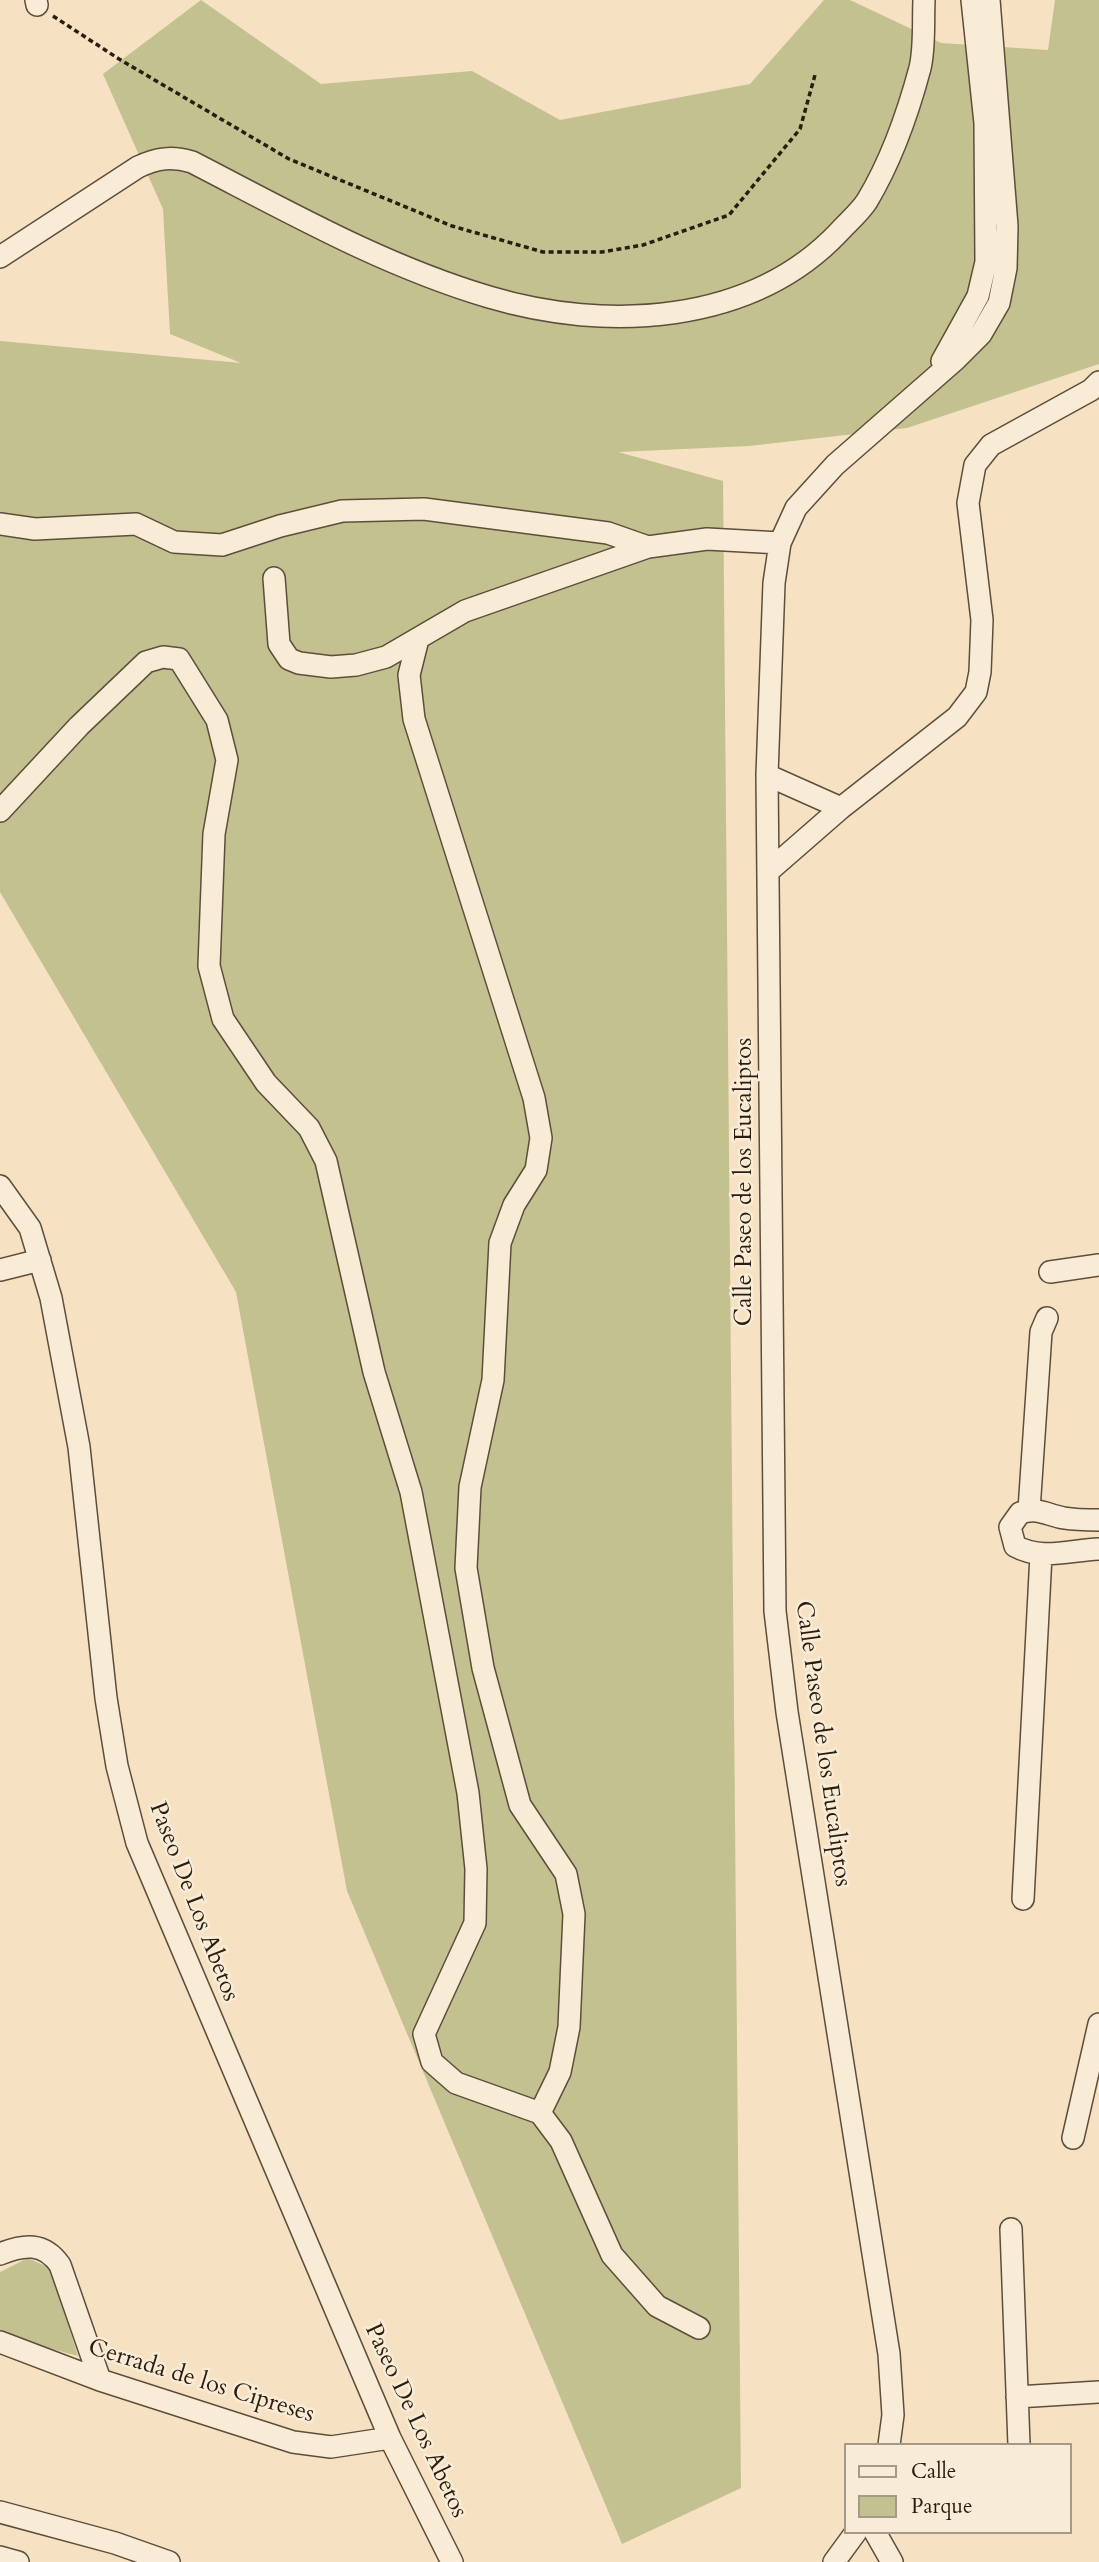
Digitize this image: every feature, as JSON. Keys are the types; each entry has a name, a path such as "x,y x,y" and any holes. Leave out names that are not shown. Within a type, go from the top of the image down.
{"street":[{"path":"0,257 138,167 153,160 176,158 192,162 388,263 491,298 583,317 663,316 758,292 818,254 866,203 896,141 921,66 924,0"},
{"path":"934,377 974,305 986,262 985,124 972,0"},
{"name":"Calle Paseo de los Eucaliptos","path":"889,2443 893,2415 889,2354 787,1712 775,1611 771,869 767,775 774,583 780,543 796,508 835,465 981,334 999,303 1006,268 1007,226 989,0"},
{"path":"771,869 841,808 957,717 970,702 980,672 982,620 968,503 975,465 991,445 1091,390 1099,382"},
{"path":"0,524 35,529 136,524 174,542 222,545 280,526 342,511 424,509 608,533 648,547"},
{"path":"274,578 279,644 289,659 331,667 356,665 386,657 466,611 648,547 708,539 780,543"},
{"path":"418,639 409,675 414,719 534,1098 541,1138 536,1170 514,1205 500,1243 493,1380 470,1487 466,1568 483,1668 520,1805 566,1874 574,1914 569,2026 560,2072 540,2113"},
{"path":"0,811 79,726 146,662 163,657 179,659 217,720 226,760 214,834 209,966 223,1018 266,1083 309,1128 326,1161 374,1372 411,1492 468,1793 477,1870 475,1923 424,2034 432,2062 456,2083 540,2113 561,2141 612,2255 657,2306 699,2328"},
{"path":"767,775 841,808"},
{"name":"Paseo De Los Abetos","path":"0,1186 30,1228 51,1298 79,1447 106,1698 117,1766 137,1843 390,2438 452,2562"},
{"path":"0,1270 40,1261"},
{"path":"1051,1272 1099,1265"},
{"path":"1029,1510 1041,1332 1048,1318"},
{"path":"1099,1520 1062,1518 1043,1511 1029,1510 1014,1518 1011,1536 1016,1546 1041,1555 1099,1549"},
{"path":"1023,1899 1041,1555"},
{"path":"1073,2138 1099,2024"},
{"path":"1011,2229 1019,2443"},
{"path":"0,2255 19,2246 35,2246 51,2252 60,2265 100,2380"},
{"name":"Cerrada de los Cipreses","path":"0,2342 100,2380 293,2442 331,2447 390,2438"},
{"path":"1017,2397 1099,2392"},
{"path":"0,2512 115,2543 169,2562"},
{"path":"834,2562 855,2534"},
{"path":"876,2534 892,2562"},
{"path":"0,2557 18,2562"}],"path":[{"path":"36,2 119,60 289,159 452,226 543,252 602,252 643,245 729,215 764,176 800,128 815,75"}],"green space":[{"path":"201,0 321,84 472,71 560,120 750,84 824,0 850,0 941,43 1048,50 1055,0 1099,0 1099,364 907,428 749,446 618,452 723,481 741,2488 622,2544 347,1891 236,1292 0,892 0,341 241,363 170,334 163,209 103,74"},
{"path":"28,2258 50,2268 78,2356 11,2338 0,2332 0,2272"}]}
